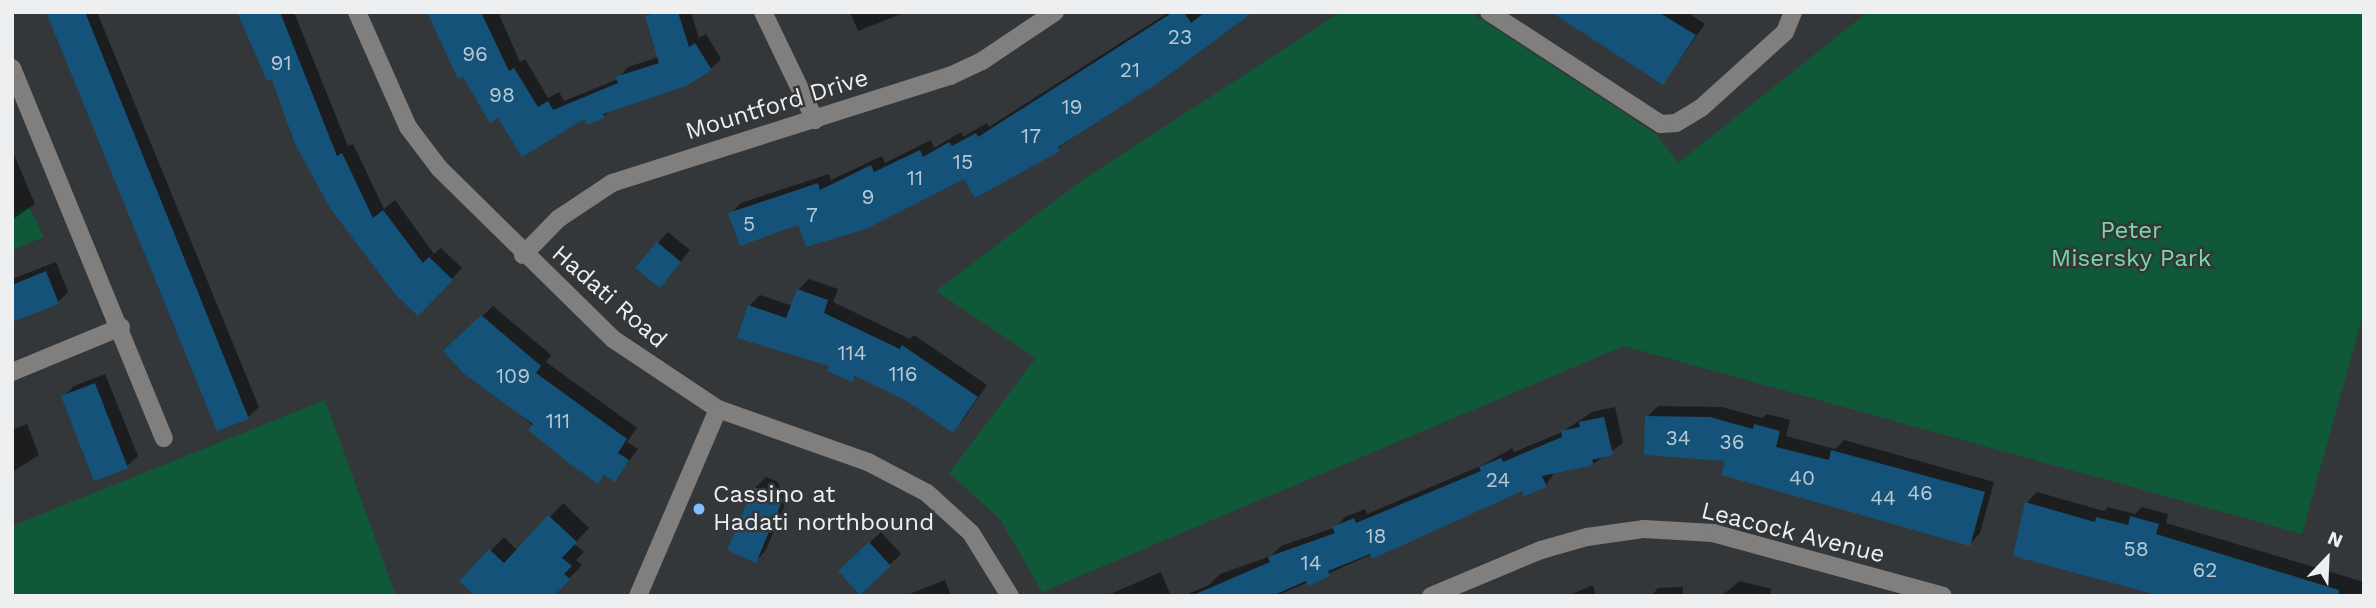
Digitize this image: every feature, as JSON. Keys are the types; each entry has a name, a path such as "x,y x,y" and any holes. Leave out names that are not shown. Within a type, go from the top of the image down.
{"street":[{"name":"Hadati Road","path":"358,12 408,127 439,168 523,255 613,340 718,408 868,462 927,494 971,533 1010,596"},
{"path":"763,12 815,120"},
{"name":"Mountford Drive","path":"523,255 558,219 612,183 950,76 982,61 1055,12"},
{"path":"1489,12 1661,124 1676,123 1701,108 1785,32 1793,12"},
{"path":"12,68 121,327 164,438"},
{"path":"12,372 121,327"},
{"path":"638,596 718,408"},
{"name":"Leacock Avenue","path":"1431,596 1541,550 1587,537 1644,529 1713,533 1943,596"}],"green space":[{"name":"Peter Misersky Park","path":"1341,12 1470,12 1656,134 1678,163 1868,12 2364,12 2364,311 2302,534 1624,346 1042,592 1000,519 949,473 1036,358 936,291 1081,181"},
{"path":"29,207 44,237 12,250 12,214"},
{"path":"325,400 396,596 12,596 12,526"}],"building":[{"path":"46,12 85,12 249,419 217,431"},
{"path":"237,12 280,12 337,156 342,153 373,218 383,210 423,263 429,257 453,280 418,316 394,293 330,208 295,144 272,80 267,81"},
{"path":"427,12 481,12 509,71 514,68 538,107 548,101 553,110 618,83 615,77 659,63 645,16 657,12 678,12 689,47 695,43 712,70 686,86 603,114 605,118 587,125 584,119 522,157 498,118 490,123 463,77 458,79"},
{"path":"1173,12 1184,12 1191,23 1205,12 1253,12 1158,83 1058,147 1060,151 975,198 964,179 866,229 806,247 798,225 740,246 728,213 818,183 820,190 871,165 874,172 920,150 923,157 949,142 952,146 976,133 978,137"},
{"path":"1551,12 1658,12 1696,35 1663,85"},
{"path":"657,242 681,262 660,288 635,268"},
{"path":"46,271 59,304 12,322 12,285"},
{"path":"797,289 828,300 824,313 900,349 902,345 978,397 953,433 907,401 855,376 852,382 827,371 829,366 737,338 748,305 786,318"},
{"path":"481,315 541,366 536,373 627,439 618,453 629,460 615,482 604,475 598,484 569,463 528,430 533,424 464,374 443,351"},
{"path":"95,383 128,468 94,481 61,396"},
{"path":"1645,416 1710,417 1753,429 1754,424 1780,431 1776,447 1829,460 1831,450 1985,492 1970,546 1721,475 1725,461 1644,455"},
{"path":"1604,417 1613,455 1592,460 1594,465 1542,476 1547,487 1524,496 1522,491 1372,559 1370,554 1328,571 1330,576 1308,586 1306,581 1272,596 1191,596 1270,562 1268,557 1335,533 1332,527 1354,518 1356,523 1481,471 1479,467 1501,458 1503,462 1562,437 1561,431 1580,427 1579,422"},
{"path":"754,487 783,499 756,563 727,550"},
{"path":"2025,502 2095,522 2096,517 2128,525 2130,516 2159,524 2156,534 2339,590 2339,596 2161,596 2013,556"},
{"path":"548,515 577,542 562,558 572,566 564,574 570,579 554,596 475,596 459,581 489,549 504,563"},
{"path":"869,542 891,566 860,595 838,571"}],"place":[{"name":"Cassino at Hadati northbound","path":"699,509"}]}
